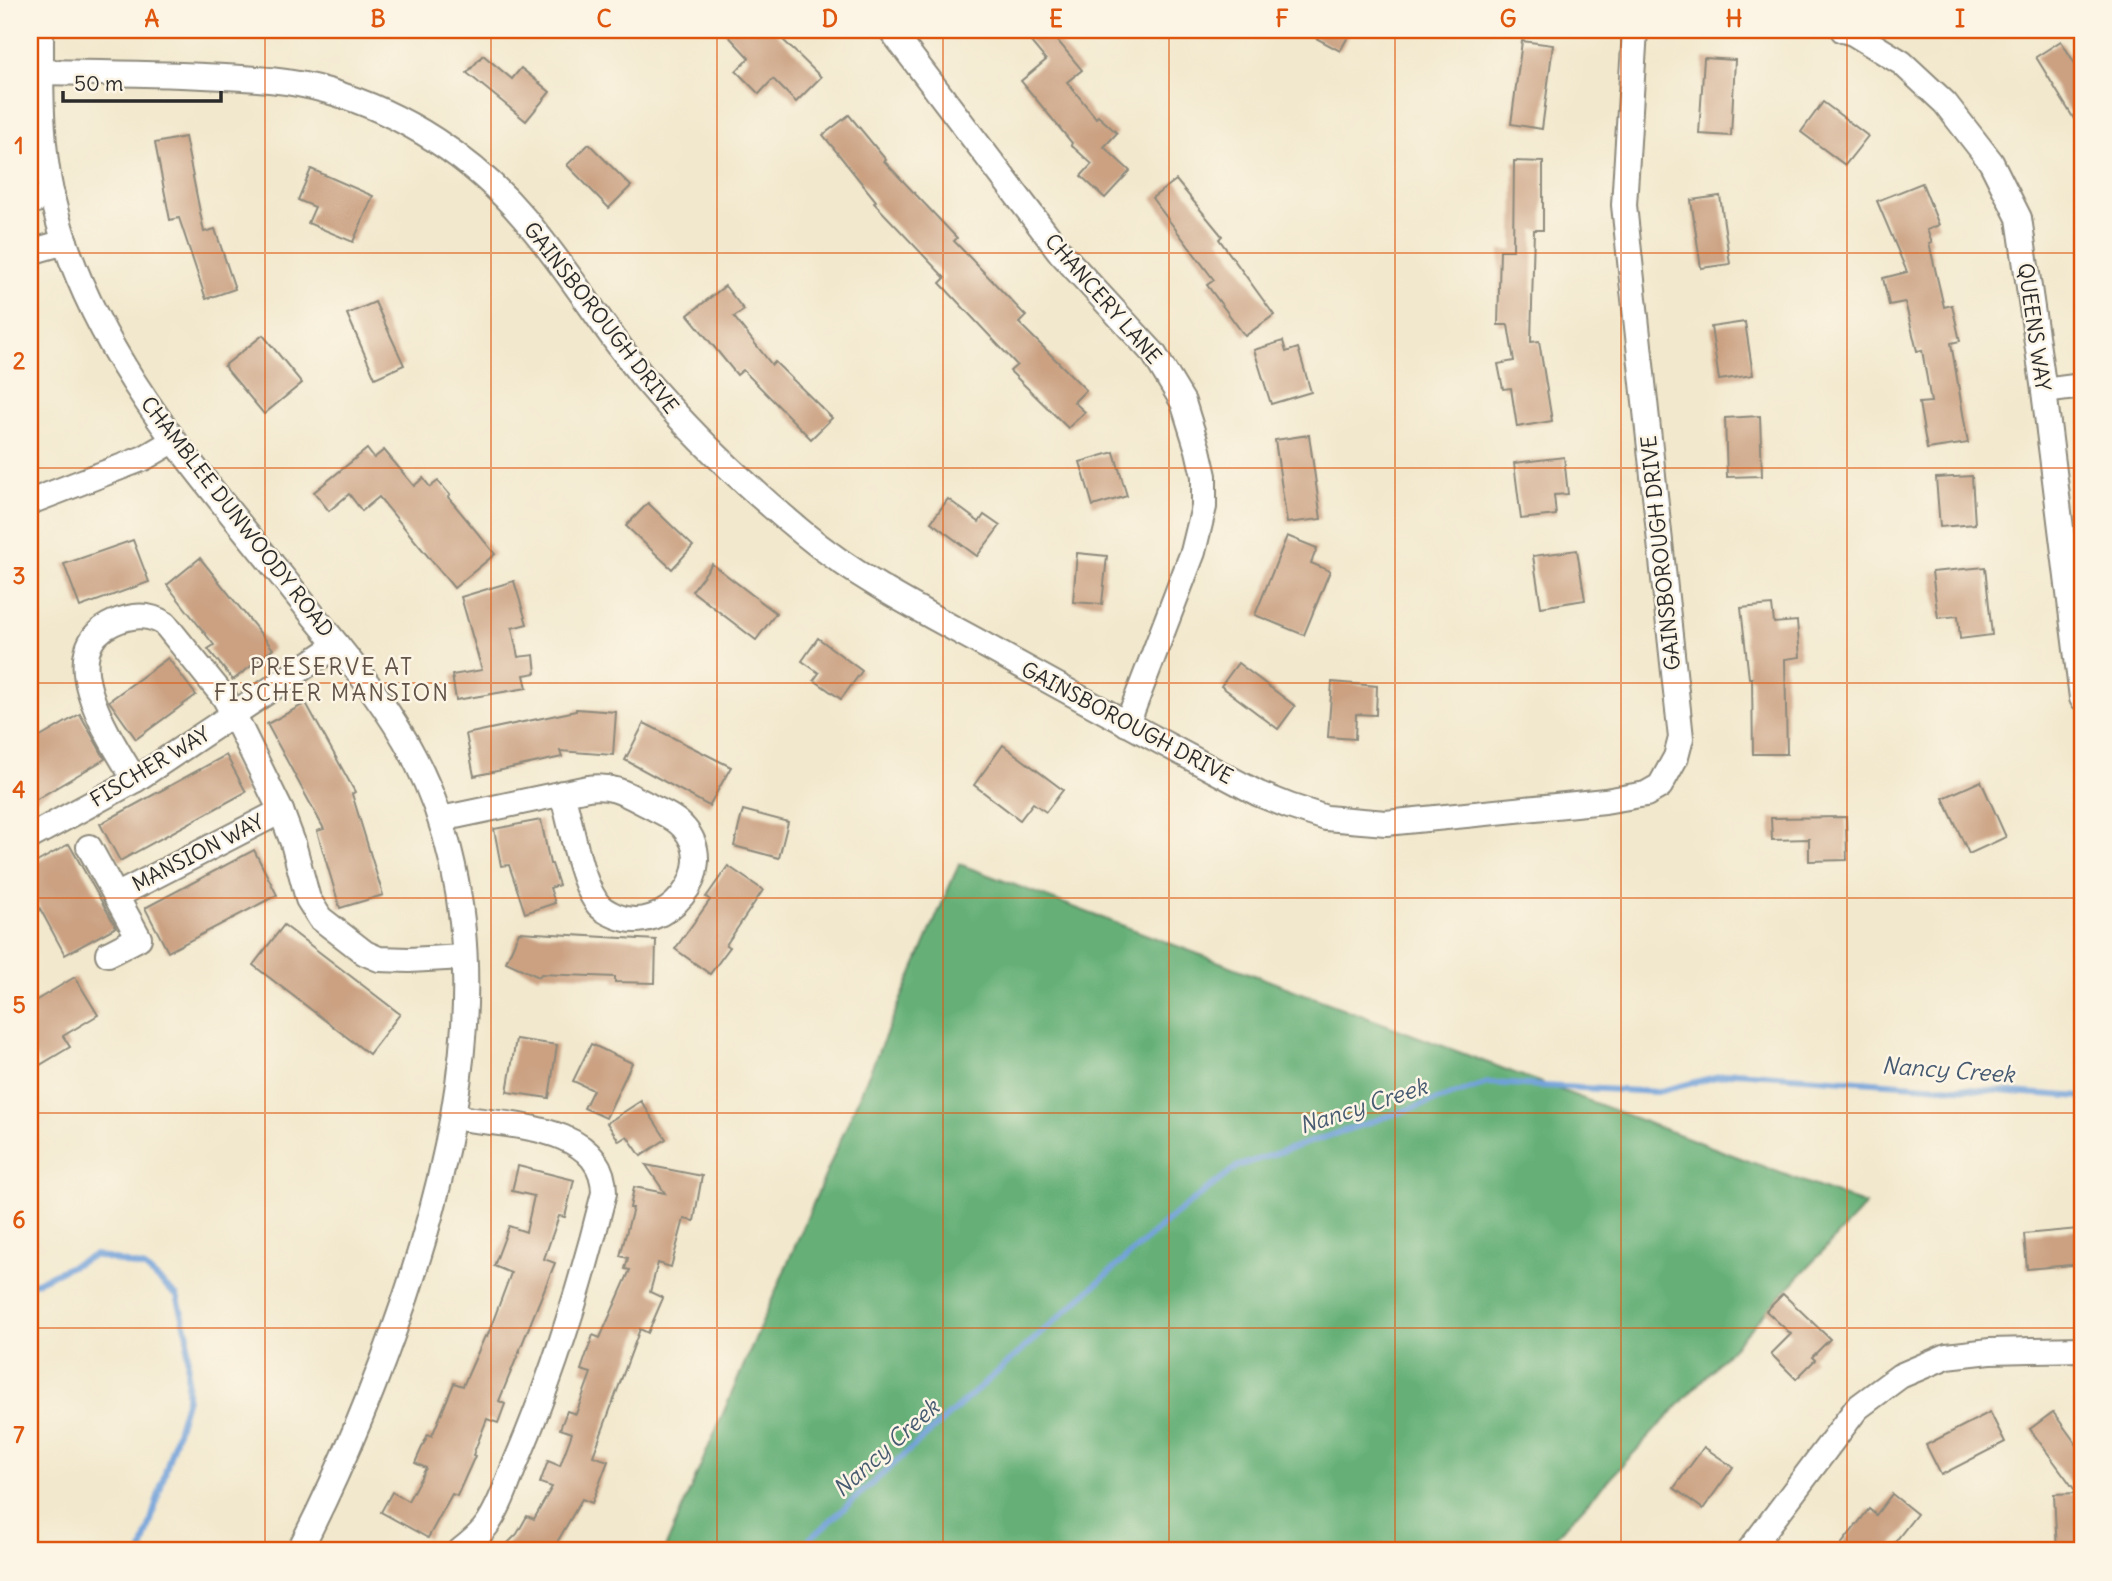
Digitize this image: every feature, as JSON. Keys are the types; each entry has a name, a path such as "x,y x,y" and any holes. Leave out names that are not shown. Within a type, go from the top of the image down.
{"street":[{"name":"CHAMBLEE DUNWOODY ROAD","path":"41,30 45,144 41,198 65,242 85,295 112,347 173,441 384,707 414,756 441,819 453,861 463,920 464,957 462,1050 453,1117 430,1220 397,1321 346,1455 299,1551"},
{"name":"CHANCERY LANE","path":"891,30 1060,252 1154,354 1182,402 1191,426 1204,476 1204,508 1194,552 1126,724"},
{"name":"GAINSBOROUGH DRIVE","path":"41,72 262,78 330,91 418,129 446,146 506,197 678,418 723,463 790,522 853,570 1126,724 1259,794 1326,818 1386,823 1605,801 1646,794 1660,786 1676,757 1681,738 1624,205 1634,30"},
{"name":"QUEENS WAY","path":"1843,30 1853,33 1902,63 1945,103 1991,162 2019,218 2044,391 2082,698"},
{"path":"30,252 65,242"},
{"path":"2044,391 2082,386"},
{"path":"30,502 144,458 173,441"},
{"path":"135,780 102,721 87,680 85,656 100,631 135,616 156,619 165,624 224,697 281,811 308,899 320,918 365,953 379,959 464,957"},
{"name":"FISCHER WAY","path":"30,837 135,780 337,645"},
{"path":"441,819 562,793 601,786 614,788 671,817 685,828 697,856 696,872 672,907 659,916 639,920 620,918 596,903 587,887 562,793"},
{"name":"MANSION WAY","path":"116,896 281,811"},
{"path":"89,847 139,938 108,954"},
{"path":"453,1117 537,1130 564,1137 591,1154 604,1179 604,1193 576,1297 529,1432 501,1500 487,1525 460,1551"},
{"path":"1749,1551 1857,1408 1900,1376 1947,1356 1990,1350 2082,1349"}],"green space":[{"path":"959,864 1866,1205 1542,1551 664,1551"}],"building":[{"path":"723,30 773,30 821,77 796,102 773,79 759,94 736,71 749,58"},
{"path":"1021,30 1049,30 1082,70 1067,82 1096,118 1098,116 1117,133 1104,147 1130,171 1105,198 1081,176 1092,164 1071,145 1021,81 1046,60"},
{"path":"1301,30 1352,30 1340,51"},
{"path":"1522,41 1553,45 1542,129 1511,124"},
{"path":"2061,41 2082,75 2082,132 2036,57"},
{"path":"483,55 512,79 521,68 550,92 526,121 467,73"},
{"path":"1704,58 1735,60 1731,136 1699,134"},
{"path":"1823,102 1868,136 1845,165 1801,132"},
{"path":"849,115 886,160 884,161 957,238 954,241 1026,316 1019,323 1086,390 1074,402 1085,412 1068,428 1010,371 1017,365 940,283 945,278 874,203 876,201 823,135"},
{"path":"185,137 204,232 215,229 235,289 206,299 179,218 170,220 155,143"},
{"path":"589,144 631,186 609,208 567,165"},
{"path":"1514,161 1543,162 1543,230 1534,230 1531,342 1539,341 1552,421 1517,427 1511,388 1503,389 1498,364 1514,361 1508,325 1498,325 1500,250 1513,250"},
{"path":"311,169 373,196 353,242 308,223 315,207 298,200"},
{"path":"1176,180 1222,236 1219,239 1274,315 1245,336 1207,285 1214,280 1152,198"},
{"path":"1922,183 1939,225 1927,230 1932,242 1929,243 1944,307 1952,305 1960,341 1951,343 1968,443 1927,449 1919,403 1931,402 1922,350 1917,351 1905,302 1889,305 1883,278 1907,272 1877,201"},
{"path":"1720,196 1730,264 1701,268 1691,200"},
{"path":"725,286 744,310 734,317 772,365 775,362 832,418 811,439 743,370 737,375 688,315"},
{"path":"375,302 404,365 375,378 347,314"},
{"path":"1745,322 1753,375 1719,380 1711,327"},
{"path":"263,335 302,383 264,414 224,366"},
{"path":"1283,341 1286,352 1298,348 1311,392 1271,404 1254,350"},
{"path":"1760,416 1762,476 1727,477 1725,418"},
{"path":"1309,435 1321,519 1287,523 1275,440"},
{"path":"367,449 374,458 384,450 414,486 423,478 430,487 438,481 495,554 454,588 379,497 362,511 349,494 329,511 314,492"},
{"path":"1114,452 1127,496 1093,506 1080,462"},
{"path":"1564,457 1568,494 1554,495 1556,515 1521,519 1514,463"},
{"path":"1972,476 1975,524 1940,527 1936,478"},
{"path":"948,499 979,522 984,515 1000,526 977,556 931,522"},
{"path":"648,503 693,546 672,569 626,526"},
{"path":"1287,536 1317,548 1311,563 1330,571 1304,635 1255,615"},
{"path":"133,540 149,582 80,607 64,564"},
{"path":"1577,550 1585,600 1541,607 1533,556"},
{"path":"1077,553 1107,556 1102,604 1073,602"},
{"path":"200,558 273,649 233,680 208,649 214,645 167,585"},
{"path":"712,564 776,613 756,640 692,591"},
{"path":"1985,567 1992,635 1960,639 1958,616 1938,618 1932,572"},
{"path":"514,581 527,624 512,628 518,657 534,655 536,673 524,675 527,688 456,700 452,675 482,670 461,597"},
{"path":"1772,605 1774,623 1797,621 1800,657 1785,659 1787,754 1753,754 1752,678 1749,678 1741,608"},
{"path":"818,638 862,671 841,699 814,680 819,673 802,661"},
{"path":"168,658 196,695 136,739 109,701"},
{"path":"1238,663 1295,706 1278,729 1221,686"},
{"path":"1332,682 1377,686 1376,715 1356,714 1355,739 1328,737"},
{"path":"306,703 355,792 352,794 383,895 340,908 317,831 324,829 267,724"},
{"path":"576,709 616,712 613,755 560,751 562,757 474,776 466,734"},
{"path":"80,714 105,759 30,803 30,743"},
{"path":"644,723 731,767 709,806 625,760"},
{"path":"1003,745 1063,790 1046,812 1033,803 1020,820 974,785"},
{"path":"226,755 246,792 120,861 100,824"},
{"path":"1981,781 2006,837 1969,854 1943,798"},
{"path":"743,810 788,822 779,858 734,846"},
{"path":"1846,817 1847,860 1809,861 1809,839 1772,840 1771,818"},
{"path":"541,820 550,864 559,885 550,888 555,903 525,913 509,865 501,866 494,829"},
{"path":"69,844 116,927 65,955 30,890 30,866"},
{"path":"254,850 277,895 168,952 145,908"},
{"path":"728,866 763,890 726,945 730,947 710,974 675,949 710,900 706,897"},
{"path":"284,925 400,1014 369,1054 253,965"},
{"path":"519,932 656,940 655,983 615,982 615,977 541,974 539,977 506,962"},
{"path":"75,977 98,1015 63,1036 70,1047 40,1065 30,1048 30,1004"},
{"path":"516,1039 557,1045 549,1098 507,1092"},
{"path":"591,1044 632,1063 606,1118 584,1108 593,1090 573,1081"},
{"path":"641,1101 666,1139 641,1156 627,1136 619,1141 607,1123"},
{"path":"646,1165 702,1176 694,1221 684,1219 671,1267 658,1263 650,1292 663,1298 648,1333 640,1329 593,1456 608,1461 592,1503 582,1499 552,1551 500,1551 517,1534 527,1516 534,1519 552,1487 540,1483 548,1461 560,1466 572,1433 560,1429 567,1411 576,1414 591,1373 581,1370 593,1335 600,1338 630,1270 625,1269 628,1258 620,1256 633,1208 630,1208 634,1187 665,1193"},
{"path":"518,1166 574,1180 565,1217 559,1216 544,1259 555,1263 499,1401 505,1404 498,1423 487,1419 473,1455 475,1456 457,1496 452,1494 428,1538 381,1512 392,1492 408,1501 426,1468 415,1463 428,1434 432,1436 454,1383 463,1386 485,1336 487,1337 511,1273 494,1266 509,1226 526,1232 534,1196 512,1191"},
{"path":"2078,1229 2082,1264 2027,1269 2024,1234"},
{"path":"1783,1294 1830,1339 1812,1357 1815,1360 1796,1379 1771,1354 1791,1334 1766,1311"},
{"path":"1990,1412 2005,1442 1941,1475 1926,1445"},
{"path":"2053,1412 2082,1452 2082,1551 2057,1551 2054,1494 2077,1493 2030,1429"},
{"path":"1704,1447 1733,1467 1703,1509 1674,1488"},
{"path":"1892,1494 1917,1514 1888,1551 1836,1551 1869,1509 1876,1515"}],"waterway":[{"name":"Nancy Creek","path":"796,1551 1174,1215 1238,1166 1488,1083 1657,1092 1735,1072 2082,1097"},
{"name":"Nancy Creek","path":"30,1285 95,1255 145,1268 177,1296 188,1335 187,1398 142,1551"}],"district":[{"name":"PRESERVE AT FISCHER MANSION","path":"332,680"}]}
